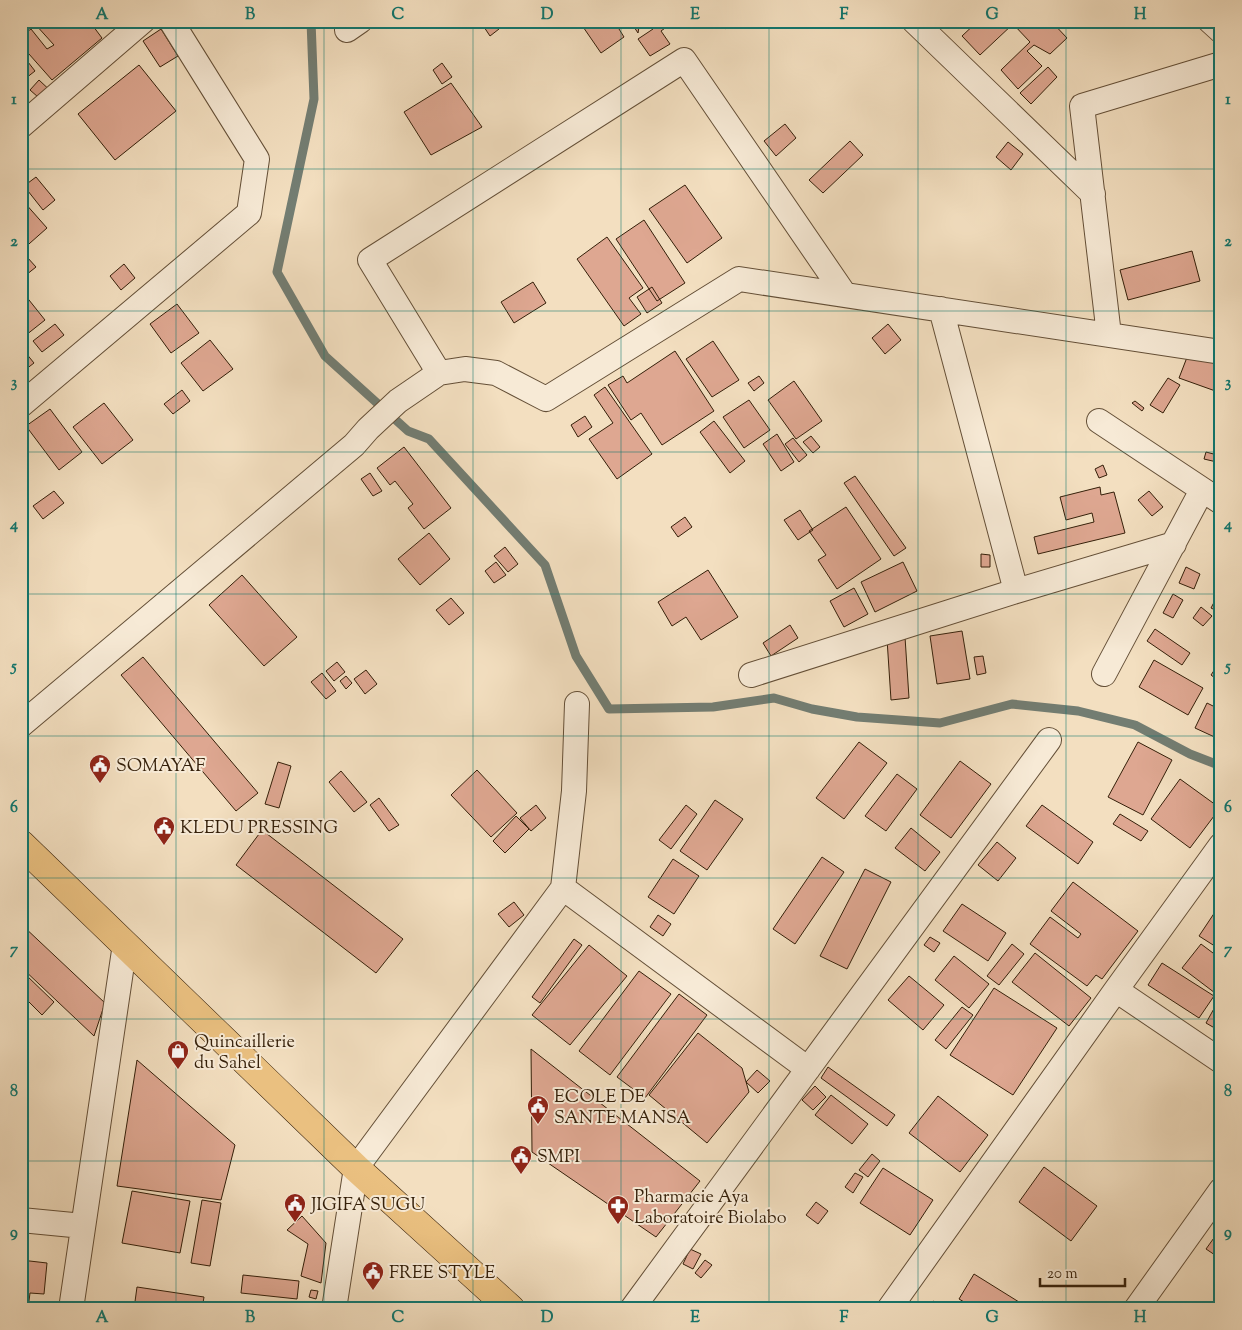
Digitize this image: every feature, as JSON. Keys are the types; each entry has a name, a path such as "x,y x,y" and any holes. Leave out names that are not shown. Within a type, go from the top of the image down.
{"main road":[{"path":"21,844 356,1168 511,1309"}],"street":[{"path":"21,126 144,21"},
{"path":"21,405 248,214 257,159 171,21"},
{"path":"914,21 1093,194"},
{"path":"1210,21 1221,31"},
{"path":"439,373 370,260 684,60 845,295"},
{"path":"1110,335 1082,106 1221,64"},
{"path":"21,725 354,445 368,429 398,402 439,373 465,369 496,374 546,399 739,279 1221,352"},
{"path":"941,309 1016,591"},
{"path":"1099,421 1212,496 1174,544 1104,674"},
{"path":"751,675 1016,591 1174,544"},
{"path":"334,1309 356,1168 563,888 574,791 577,704"},
{"path":"632,1309 1049,740"},
{"path":"889,1309 1221,845"},
{"path":"563,888 808,1069"},
{"path":"71,1309 125,944"},
{"path":"1116,990 1221,1061"},
{"path":"1136,1309 1221,1190"},
{"path":"21,1220 83,1226"}],"building":[{"path":"38,21 85,21 91,28 93,26 102,38 52,80 21,45 21,36 31,29 47,49 54,45 35,24"},
{"path":"480,21 494,21 499,29 490,36"},
{"path":"579,21 614,21 624,37 601,53"},
{"path":"630,21 648,21 639,27 638,33"},
{"path":"648,21 675,21 661,31 670,44 650,56 638,39 653,29"},
{"path":"718,21 734,21 725,29"},
{"path":"978,21 1051,21 1067,38 1050,54 1034,45 1027,51 1042,66 1018,89 1001,70 1030,42 1013,24 980,55 962,36"},
{"path":"161,29 178,56 160,67 143,41"},
{"path":"21,53 35,71 21,82"},
{"path":"442,63 452,77 442,84 433,70"},
{"path":"139,65 176,111 115,160 78,114"},
{"path":"1048,67 1057,77 1031,104 1020,93"},
{"path":"39,80 55,95 46,104 30,90"},
{"path":"451,83 482,127 431,155 404,112"},
{"path":"785,124 796,138 776,156 764,141"},
{"path":"850,141 863,155 823,193 809,180"},
{"path":"1008,142 1023,154 1011,170 996,157"},
{"path":"36,177 55,200 43,210 24,186"},
{"path":"685,185 722,238 687,263 649,209"},
{"path":"24,202 47,228 21,251 21,205"},
{"path":"644,220 685,283 657,301 616,239"},
{"path":"607,237 643,288 629,298 641,314 624,326 577,259"},
{"path":"1192,251 1200,281 1128,300 1120,270"},
{"path":"27,257 36,267 21,279 21,262"},
{"path":"124,264 135,278 121,290 110,276"},
{"path":"533,282 546,303 514,323 501,302"},
{"path":"652,287 662,303 647,313 637,297"},
{"path":"21,290 45,320 21,339"},
{"path":"177,304 199,333 171,353 150,324"},
{"path":"55,324 64,335 42,352 33,341"},
{"path":"888,324 901,340 885,354 872,338"},
{"path":"210,340 233,369 203,391 181,363"},
{"path":"713,341 739,380 712,397 686,359"},
{"path":"21,347 34,363 21,373"},
{"path":"1191,347 1221,358 1221,393 1179,378"},
{"path":"675,351 714,411 662,445 641,413 631,420 608,385 623,376 627,383"},
{"path":"759,376 764,383 754,391 748,383"},
{"path":"1168,378 1180,385 1163,413 1150,405"},
{"path":"794,381 822,421 796,439 768,400"},
{"path":"605,387 652,454 617,479 589,439 613,423 594,395"},
{"path":"182,390 190,401 173,414 164,404"},
{"path":"749,400 770,430 744,448 723,417"},
{"path":"1135,401 1144,408 1142,411 1132,403"},
{"path":"104,403 133,440 102,464 73,427"},
{"path":"50,409 82,452 59,470 26,426"},
{"path":"585,416 592,427 578,437 571,425"},
{"path":"714,421 745,461 730,473 700,432"},
{"path":"777,434 794,462 781,471 763,444"},
{"path":"811,436 820,447 813,453 803,442"},
{"path":"793,438 807,455 799,462 785,444"},
{"path":"404,447 451,508 424,529 408,508 413,504 395,481 390,485 377,468"},
{"path":"1206,452 1221,456 1221,463 1204,459"},
{"path":"1103,465 1107,475 1099,478 1095,469"},
{"path":"370,473 382,491 373,496 361,479"},
{"path":"855,476 906,548 894,556 844,483"},
{"path":"1100,487 1101,495 1114,492 1125,533 1038,554 1034,537 1094,522 1092,513 1066,520 1060,497"},
{"path":"54,491 64,503 43,519 33,506"},
{"path":"1149,491 1163,507 1152,516 1138,500"},
{"path":"846,507 881,559 837,589 818,560 826,555 809,531"},
{"path":"800,510 813,530 798,540 784,520"},
{"path":"685,517 692,527 678,537 671,527"},
{"path":"429,533 450,559 420,585 398,559"},
{"path":"505,547 518,564 508,572 494,556"},
{"path":"981,554 990,555 990,567 981,567"},
{"path":"496,562 506,575 494,583 485,571"},
{"path":"903,562 917,591 875,612 861,582"},
{"path":"1186,567 1200,574 1194,589 1179,583"},
{"path":"708,570 738,617 701,640 686,617 672,626 658,602"},
{"path":"242,575 297,637 264,666 209,605"},
{"path":"854,588 868,614 844,627 830,601"},
{"path":"1220,591 1221,609 1219,612 1211,608"},
{"path":"1173,594 1183,600 1173,618 1163,613"},
{"path":"451,598 464,613 449,625 436,610"},
{"path":"1201,607 1212,616 1203,626 1193,618"},
{"path":"790,625 798,638 771,656 763,643"},
{"path":"1155,629 1190,653 1182,665 1147,641"},
{"path":"962,631 970,679 937,684 930,636"},
{"path":"905,637 909,698 891,700 887,639"},
{"path":"983,656 986,673 977,675 974,657"},
{"path":"143,657 258,793 236,811 121,675"},
{"path":"1154,660 1203,688 1188,715 1139,687"},
{"path":"337,662 345,672 334,681 326,671"},
{"path":"1219,663 1221,664 1221,678 1219,681 1211,675"},
{"path":"366,670 377,684 365,694 354,679"},
{"path":"322,673 336,691 326,699 311,682"},
{"path":"346,676 352,683 346,689 340,681"},
{"path":"1207,703 1221,710 1221,740 1195,728"},
{"path":"859,742 887,763 844,819 816,798"},
{"path":"1138,742 1172,760 1143,815 1108,797"},
{"path":"960,761 991,784 951,838 920,815"},
{"path":"278,762 291,766 279,808 265,804"},
{"path":"477,770 517,813 491,837 451,795"},
{"path":"341,771 367,802 354,812 329,782"},
{"path":"897,774 917,789 886,831 865,816"},
{"path":"1180,779 1220,808 1190,848 1151,819"},
{"path":"379,798 399,825 389,831 370,805"},
{"path":"715,800 743,819 707,870 680,851"},
{"path":"536,805 546,818 531,831 520,818"},
{"path":"686,805 697,814 671,849 659,840"},
{"path":"1042,805 1093,842 1078,864 1026,826"},
{"path":"1120,814 1148,831 1141,841 1113,824"},
{"path":"516,816 529,829 505,853 493,841"},
{"path":"911,828 940,852 925,871 895,848"},
{"path":"262,830 403,939 376,973 236,865"},
{"path":"997,842 1016,858 998,881 978,865"},
{"path":"822,857 844,872 795,944 773,929"},
{"path":"673,859 699,876 674,914 648,897"},
{"path":"865,869 891,882 847,969 820,956"},
{"path":"1073,882 1138,931 1102,979 1096,975 1087,986 1030,944 1050,917 1078,938 1081,934 1051,911"},
{"path":"514,902 524,915 509,927 498,914"},
{"path":"1221,903 1221,950 1199,936"},
{"path":"962,904 1006,933 988,961 943,931"},
{"path":"658,915 671,924 663,936 650,927"},
{"path":"22,925 105,1003 94,1036 21,967"},
{"path":"930,937 940,943 934,952 924,945"},
{"path":"574,939 582,945 540,1003 532,997"},
{"path":"1012,944 1024,954 999,985 987,976"},
{"path":"1201,944 1221,959 1221,993 1219,996 1182,968"},
{"path":"589,945 627,976 570,1045 532,1015"},
{"path":"1035,953 1091,998 1069,1026 1012,982"},
{"path":"954,956 989,984 969,1008 935,980"},
{"path":"1162,963 1214,996 1199,1018 1148,985"},
{"path":"639,971 671,994 610,1075 579,1051"},
{"path":"25,974 54,1002 42,1015 21,994 21,978"},
{"path":"909,976 944,1005 923,1030 888,1000"},
{"path":"994,988 1057,1028 1013,1095 950,1055"},
{"path":"679,994 707,1015 645,1098 617,1077"},
{"path":"1221,996 1221,1025 1218,1030 1206,1023"},
{"path":"962,1007 973,1015 946,1049 935,1040"},
{"path":"698,1033 742,1068 749,1092 707,1143 649,1095"},
{"path":"531,1049 700,1181 656,1237 532,1152"},
{"path":"137,1060 235,1145 221,1200 117,1186"},
{"path":"828,1067 895,1115 887,1126 821,1078"},
{"path":"757,1070 770,1081 758,1093 746,1082"},
{"path":"815,1086 826,1097 813,1110 802,1100"},
{"path":"831,1095 868,1124 852,1144 815,1115"},
{"path":"938,1096 988,1135 960,1172 909,1133"},
{"path":"872,1154 880,1161 868,1177 859,1170"},
{"path":"1044,1167 1097,1206 1071,1241 1019,1202"},
{"path":"883,1168 933,1200 910,1235 860,1203"},
{"path":"855,1173 863,1177 853,1193 845,1187"},
{"path":"132,1191 190,1201 180,1253 122,1243"},
{"path":"202,1200 221,1203 210,1266 191,1263"},
{"path":"816,1202 828,1211 818,1224 806,1215"},
{"path":"302,1216 326,1243 321,1283 301,1276 308,1244 287,1230"},
{"path":"1221,1228 1221,1259 1206,1249"},
{"path":"690,1249 701,1254 693,1269 683,1264"},
{"path":"21,1260 47,1263 44,1294 30,1293 28,1309 21,1309"},
{"path":"705,1260 712,1265 701,1278 695,1273"},
{"path":"974,1274 1019,1302 1014,1309 976,1309 959,1299"},
{"path":"243,1275 299,1281 297,1299 241,1293"},
{"path":"137,1287 204,1297 202,1309 134,1309"},
{"path":"311,1290 318,1291 316,1299 309,1297"},
{"path":"933,1301 947,1309 928,1309"},
{"path":"1042,1301 1052,1309 1036,1309"}],"waterway":[{"path":"311,21 314,99 277,272 325,356 408,431 429,439 545,565 576,656 609,709 713,707 774,698 812,709 857,717 940,723 1012,704 1078,711 1135,725 1190,754 1221,766"}],"place":[{"name":"SOMAYAF","path":"100,784"},
{"name":"KLEDU PRESSING","path":"164,846"},
{"name":"Quincaillerie du Sahel","path":"178,1070"},
{"name":"ECOLE DE SANTE MANSA","path":"538,1125"},
{"name":"SMPI","path":"521,1175"},
{"name":"JIGIFA SUGU","path":"295,1223"},
{"name":"Pharmacie Aya Laboratoire Biolabo","path":"618,1225"},
{"name":"FREE STYLE","path":"373,1291"}]}
